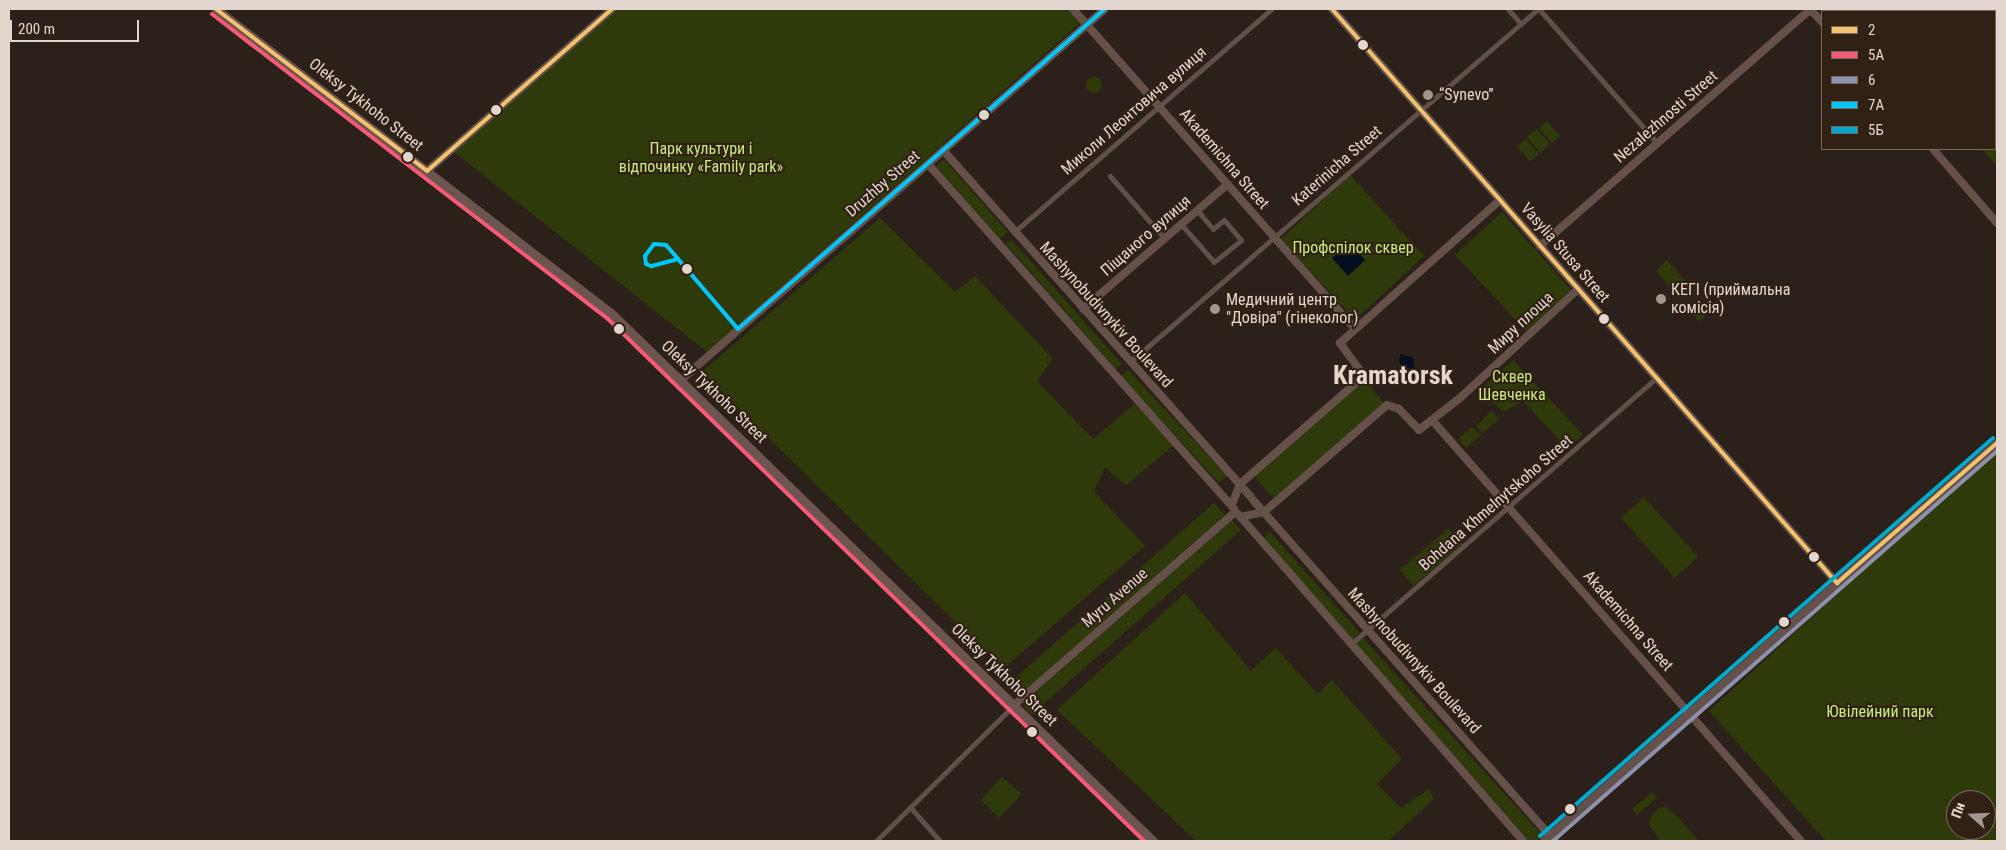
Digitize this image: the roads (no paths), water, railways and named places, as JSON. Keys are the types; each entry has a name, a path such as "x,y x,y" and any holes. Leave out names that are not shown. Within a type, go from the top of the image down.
{"main road":[{"name":"Oleksy Tykhoho Street","path":"216,9 595,300 681,380 1153,841"}],"street":[{"path":"427,171 612,9"},
{"name":"Akademichna Street","path":"1073,9 1354,328"},
{"name":"Druzhby Street","path":"681,380 1105,9"},
{"name":"Миколи Леонтовича вулиця","path":"1014,232 1271,9"},
{"name":"Vasylia Stusa Street","path":"1332,9 1837,583"},
{"path":"1508,9 1521,24"},
{"path":"1539,9 1657,143"},
{"name":"Katerinicha Street","path":"1130,362 1420,109 1539,9"},
{"path":"1811,9 1821,21"},
{"name":"Nezalezhnosti Street","path":"1540,246 1811,9"},
{"name":"Mashynobudivnykiv Boulevard","path":"943,150 1240,484 1550,839"},
{"path":"1934,150 1997,223"},
{"name":"Mashynobudivnykiv Boulevard","path":"928,164 1237,510 1523,841"},
{"path":"1110,176 1165,239"},
{"name":"Піщаного вулиця","path":"1083,309 1228,184"},
{"path":"1237,510 1240,484 1364,376 1340,343 1362,320 1500,200"},
{"path":"1181,224 1214,262 1241,240 1224,220 1213,229 1197,210"},
{"name":"Миру площа","path":"1432,420 1460,398 1578,289"},
{"name":"Bohdana Khmelnytskoho Street","path":"1351,644 1656,378"},
{"name":"Myru Avenue","path":"1014,705 1237,510 1264,512 1387,405 1399,409 1419,430 1432,420"},
{"name":"Akademichna Street","path":"1432,420 1690,712 1801,841"},
{"path":"1550,839 1690,712 1997,443"},
{"path":"1240,495 1252,498 1253,510 1237,510 1240,495"},
{"path":"876,841 1014,705"},
{"path":"910,808 940,841"}],"water":[{"path":"1350,243 1365,260 1348,276 1332,258"},
{"path":"1401,354 1413,358 1415,372 1401,366 1399,360"}],"place":[{"name":"“Synevo”","path":"1428,95"},
{"name":"КЕГІ (приймальна комісія)","path":"1661,299"},
{"name":"Медичний центр \"Довіра\" (гінеколог)","path":"1215,309"}],"district":[{"name":"Kramatorsk","path":"1393,376"}],"park label":[{"name":"Парк культури і відпочинку «Family park»","path":"701,158"},
{"name":"Профспілок сквер","path":"1353,248"},
{"name":"Сквер Шевченка","path":"1512,386"},
{"name":"Ювілейний парк","path":"1880,712"}]}
